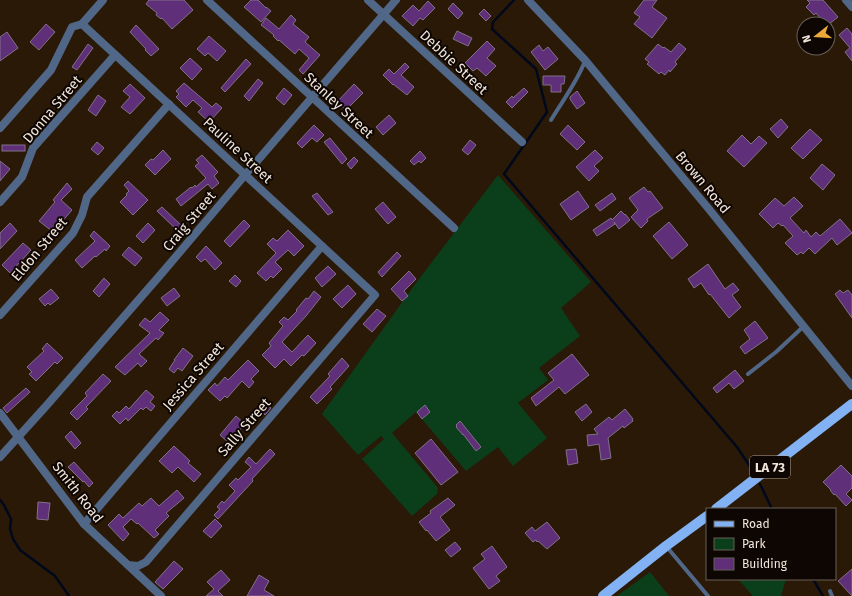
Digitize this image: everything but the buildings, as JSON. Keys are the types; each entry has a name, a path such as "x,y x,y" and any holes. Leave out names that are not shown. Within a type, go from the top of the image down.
{"main road":[{"name":"LA 73","path":"717,508 852,404"},
{"path":"603,596 666,546 706,517"}],"street":[{"path":"0,128 50,70 72,27 82,24 103,0"},
{"name":"Stanley Street","path":"207,0 454,228"},
{"name":"Debbie Street","path":"368,0 522,142"},
{"name":"Craig Street","path":"0,457 151,285 396,0"},
{"name":"Brown Road","path":"528,0 585,60 708,208 852,386"},
{"path":"846,0 852,7"},
{"name":"Pauline Street","path":"82,24 375,295"},
{"name":"Donna Street","path":"0,202 22,177 33,148 115,55"},
{"name":"Eldon Street","path":"0,315 73,233 82,215 87,197 169,104"},
{"name":"Jessica Street","path":"84,524 322,246"},
{"name":"Sally Street","path":"128,565 138,566 146,562 375,295"},
{"name":"Smith Road","path":"0,413 84,524 161,596"}],"lane":[{"path":"551,120 578,75 585,60"},
{"path":"748,374 776,352 804,326"},
{"path":"666,546 708,596"},
{"path":"830,591 832,596"}],"green space":[{"path":"498,175 591,282 561,308 580,336 539,368 548,380 518,403 547,438 513,466 498,447 466,471 416,412 392,433 438,488 437,494 412,516 362,459 384,439 381,436 358,455 322,414 416,283"},
{"path":"650,572 669,596 617,596"},
{"path":"739,580 786,580 781,596 753,596"}],"waterway":[{"path":"514,0 493,22 492,29 536,69 547,112 504,174 737,447 753,471"},
{"path":"760,484 772,508"},
{"path":"0,500 11,519 10,529 13,539 20,550 55,576 69,596"},
{"path":"814,580 823,596"}]}
